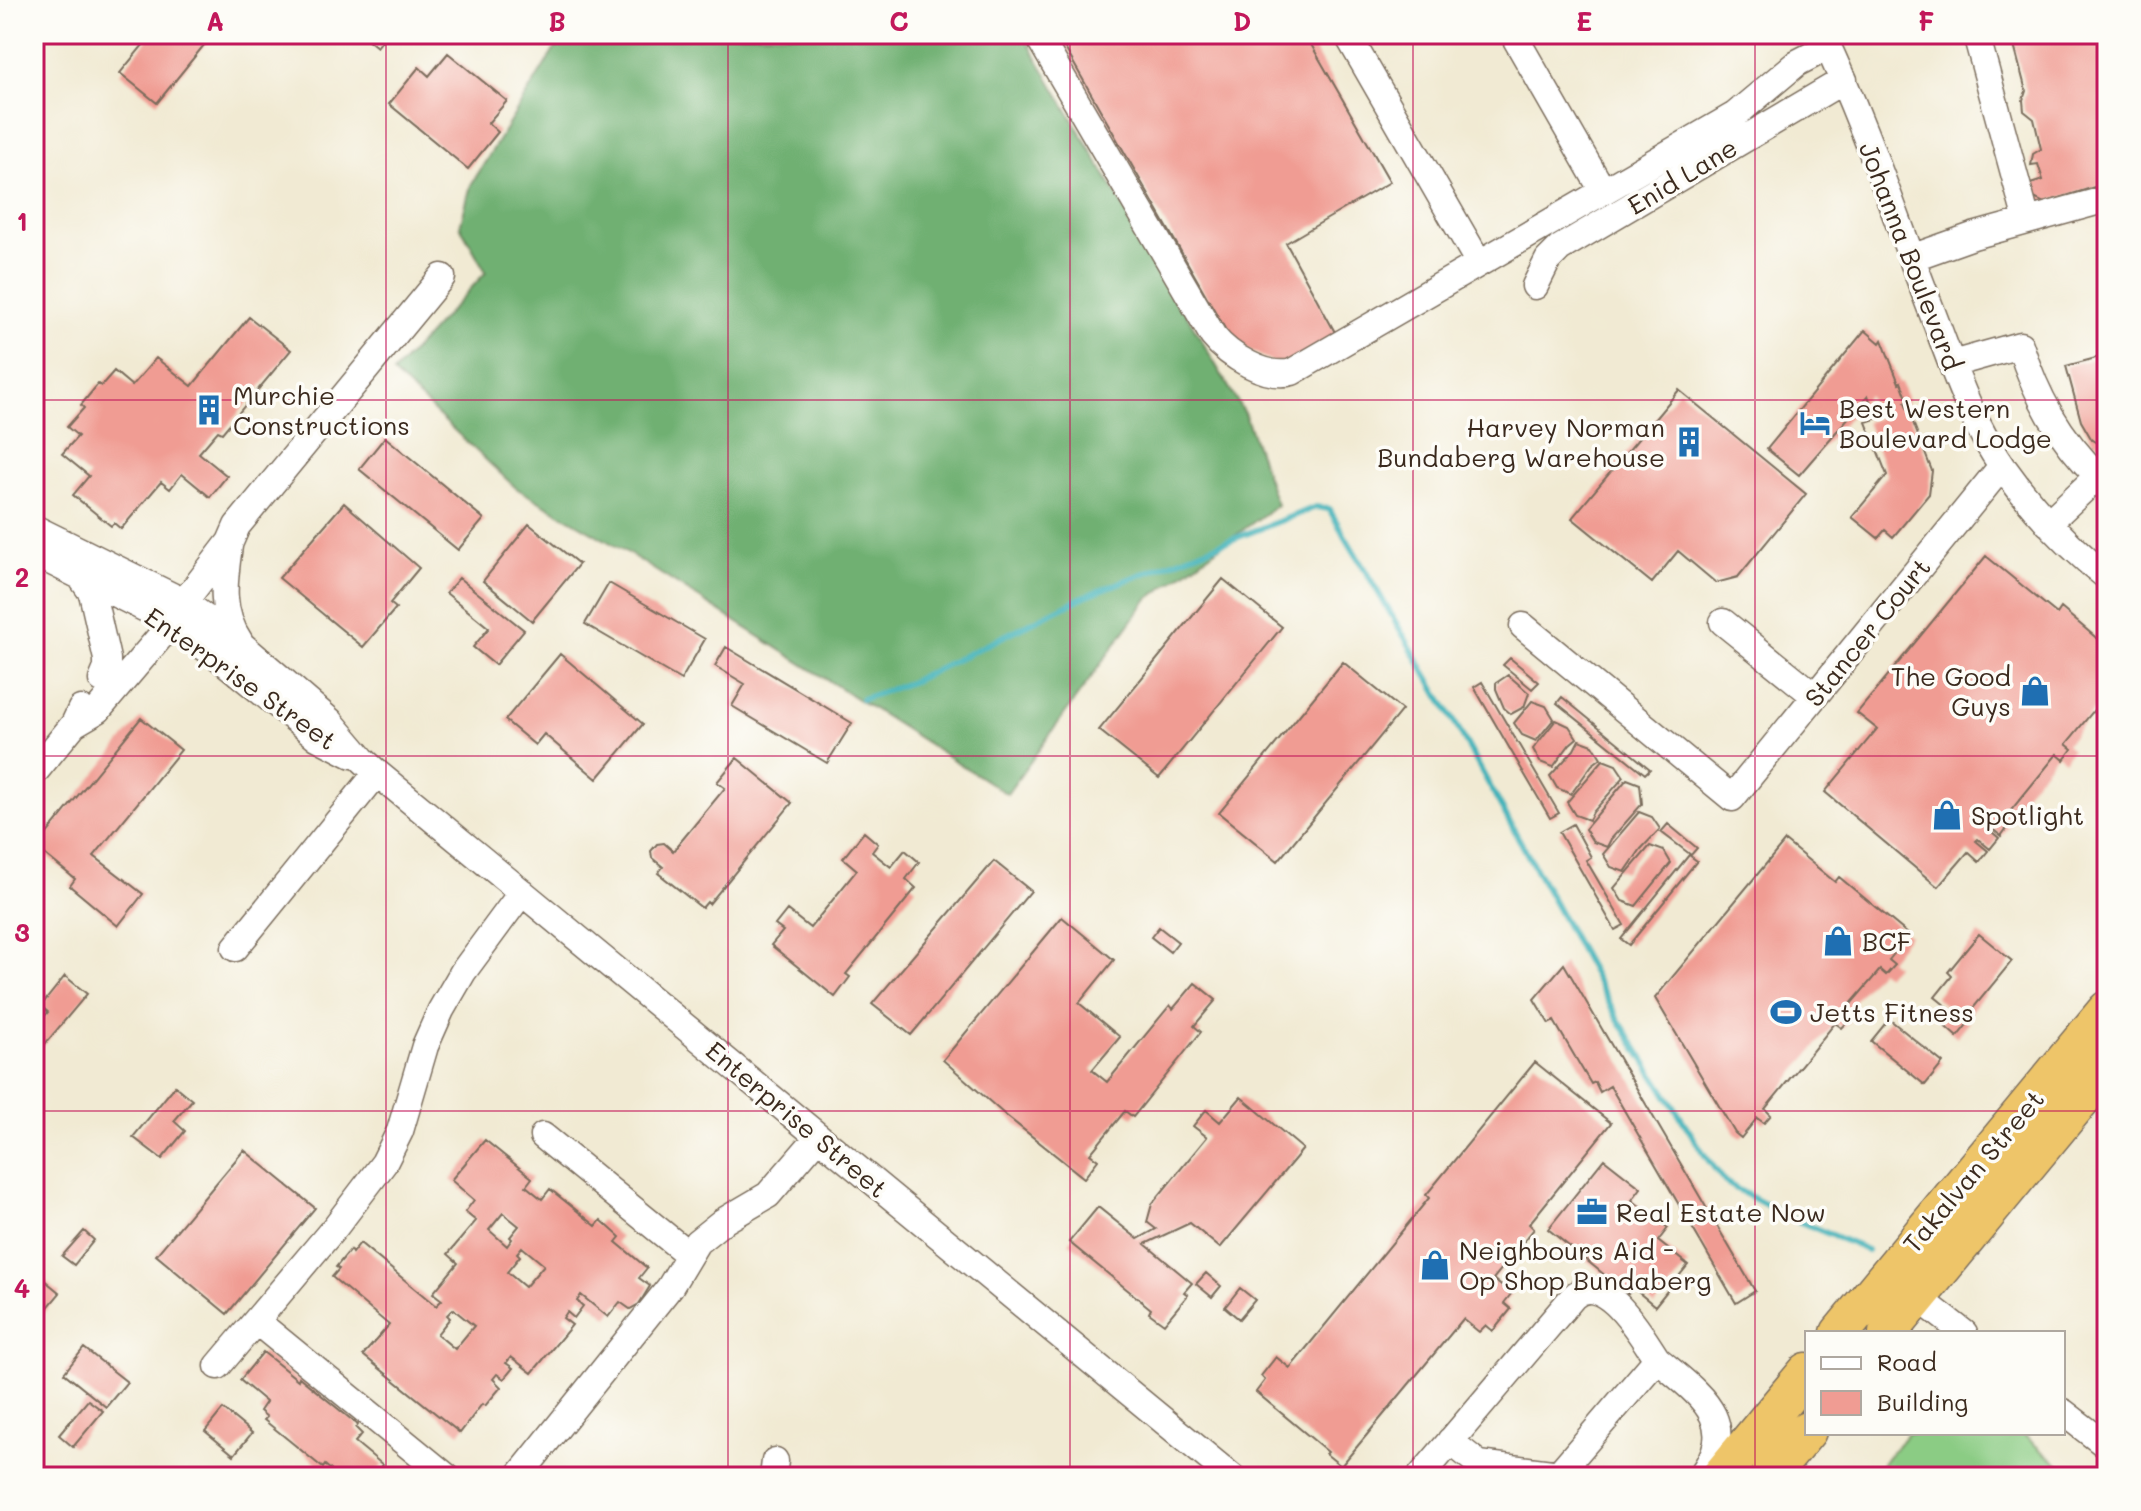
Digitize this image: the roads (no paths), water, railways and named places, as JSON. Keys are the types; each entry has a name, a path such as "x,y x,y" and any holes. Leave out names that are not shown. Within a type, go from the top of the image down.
{"highway":[{"name":"Takalvan Street","path":"1889,1331 1903,1286 1984,1158 2107,1010"},
{"path":"1984,1158 2026,1129 2058,1094 2076,1086 2101,1086"},
{"name":"Takalvan Street","path":"1843,1331 1903,1286 2101,1086"},
{"path":"1720,1477 1805,1374"},
{"path":"1769,1477 1805,1433"}],"street":[{"path":"1037,34 1213,336 1231,353 1268,372 1282,374 1292,372 1735,115 1825,40"},
{"path":"1347,34 1479,263"},
{"path":"1513,34 1603,191"},
{"path":"1976,34 2027,221"},
{"name":"Johanna Boulevard","path":"1825,40 1844,80 1975,419 2002,466 2048,523 2107,577"},
{"name":"Enid Lane","path":"1535,286 1548,260 1560,248 1844,80"},
{"path":"1911,258 1973,236 2107,199"},
{"path":"243,646 231,628 224,601 223,586 234,534 442,277"},
{"path":"1952,364 2020,345 2028,371 2049,416 2063,438 2098,476 2048,523"},
{"name":"Stancer Court","path":"1523,626 1732,798 2002,466"},
{"name":"Enterprise Street","path":"34,528 169,608 243,646 330,721 370,766 1232,1477"},
{"path":"74,724 98,710 134,666 213,540 234,534"},
{"name":"Enterprise Street","path":"34,553 80,576 169,608 217,656 317,737 370,766"},
{"path":"80,576 92,593 107,659 102,680"},
{"path":"34,773 74,724 84,702 102,680 169,608"},
{"path":"1723,622 1815,696"},
{"path":"134,666 157,652 171,649 190,649 217,656"},
{"path":"235,948 370,766"},
{"path":"218,1366 336,1226 384,1163 400,1131 425,1046 441,1010 469,962 522,892"},
{"path":"543,1136 688,1254"},
{"path":"518,1477 670,1287 688,1254 709,1231 768,1195 818,1137"},
{"path":"1903,1286 1961,1331"},
{"path":"1420,1477 1581,1290 1597,1290 1626,1313 1657,1359 1695,1391 1712,1413 1718,1445 1700,1477"},
{"path":"256,1321 447,1477"},
{"path":"1450,1441 1479,1464 1490,1467 1552,1473 1561,1471 1657,1359"},
{"path":"2065,1414 2107,1445"}],"waterway":[{"path":"862,699 911,682 1085,596 1316,507 1329,509 1454,721 1618,1019 1706,1157 1725,1182 1740,1191 1791,1218 1867,1250"}],"place":[{"name":"Murchie Constructions","path":"209,410"},
{"name":"Best Western Boulevard Lodge","path":"1815,423"},
{"name":"Harvey Norman Bundaberg Warehouse","path":"1689,442"},
{"name":"The Good Guys","path":"2035,691"},
{"name":"Spotlight","path":"1947,815"},
{"name":"BCF","path":"1838,941"},
{"name":"Jetts Fitness","path":"1786,1012"},
{"name":"Real Estate Now","path":"1592,1212"},
{"name":"Neighbours Aid - Op Shop Bundaberg","path":"1435,1265"}]}
